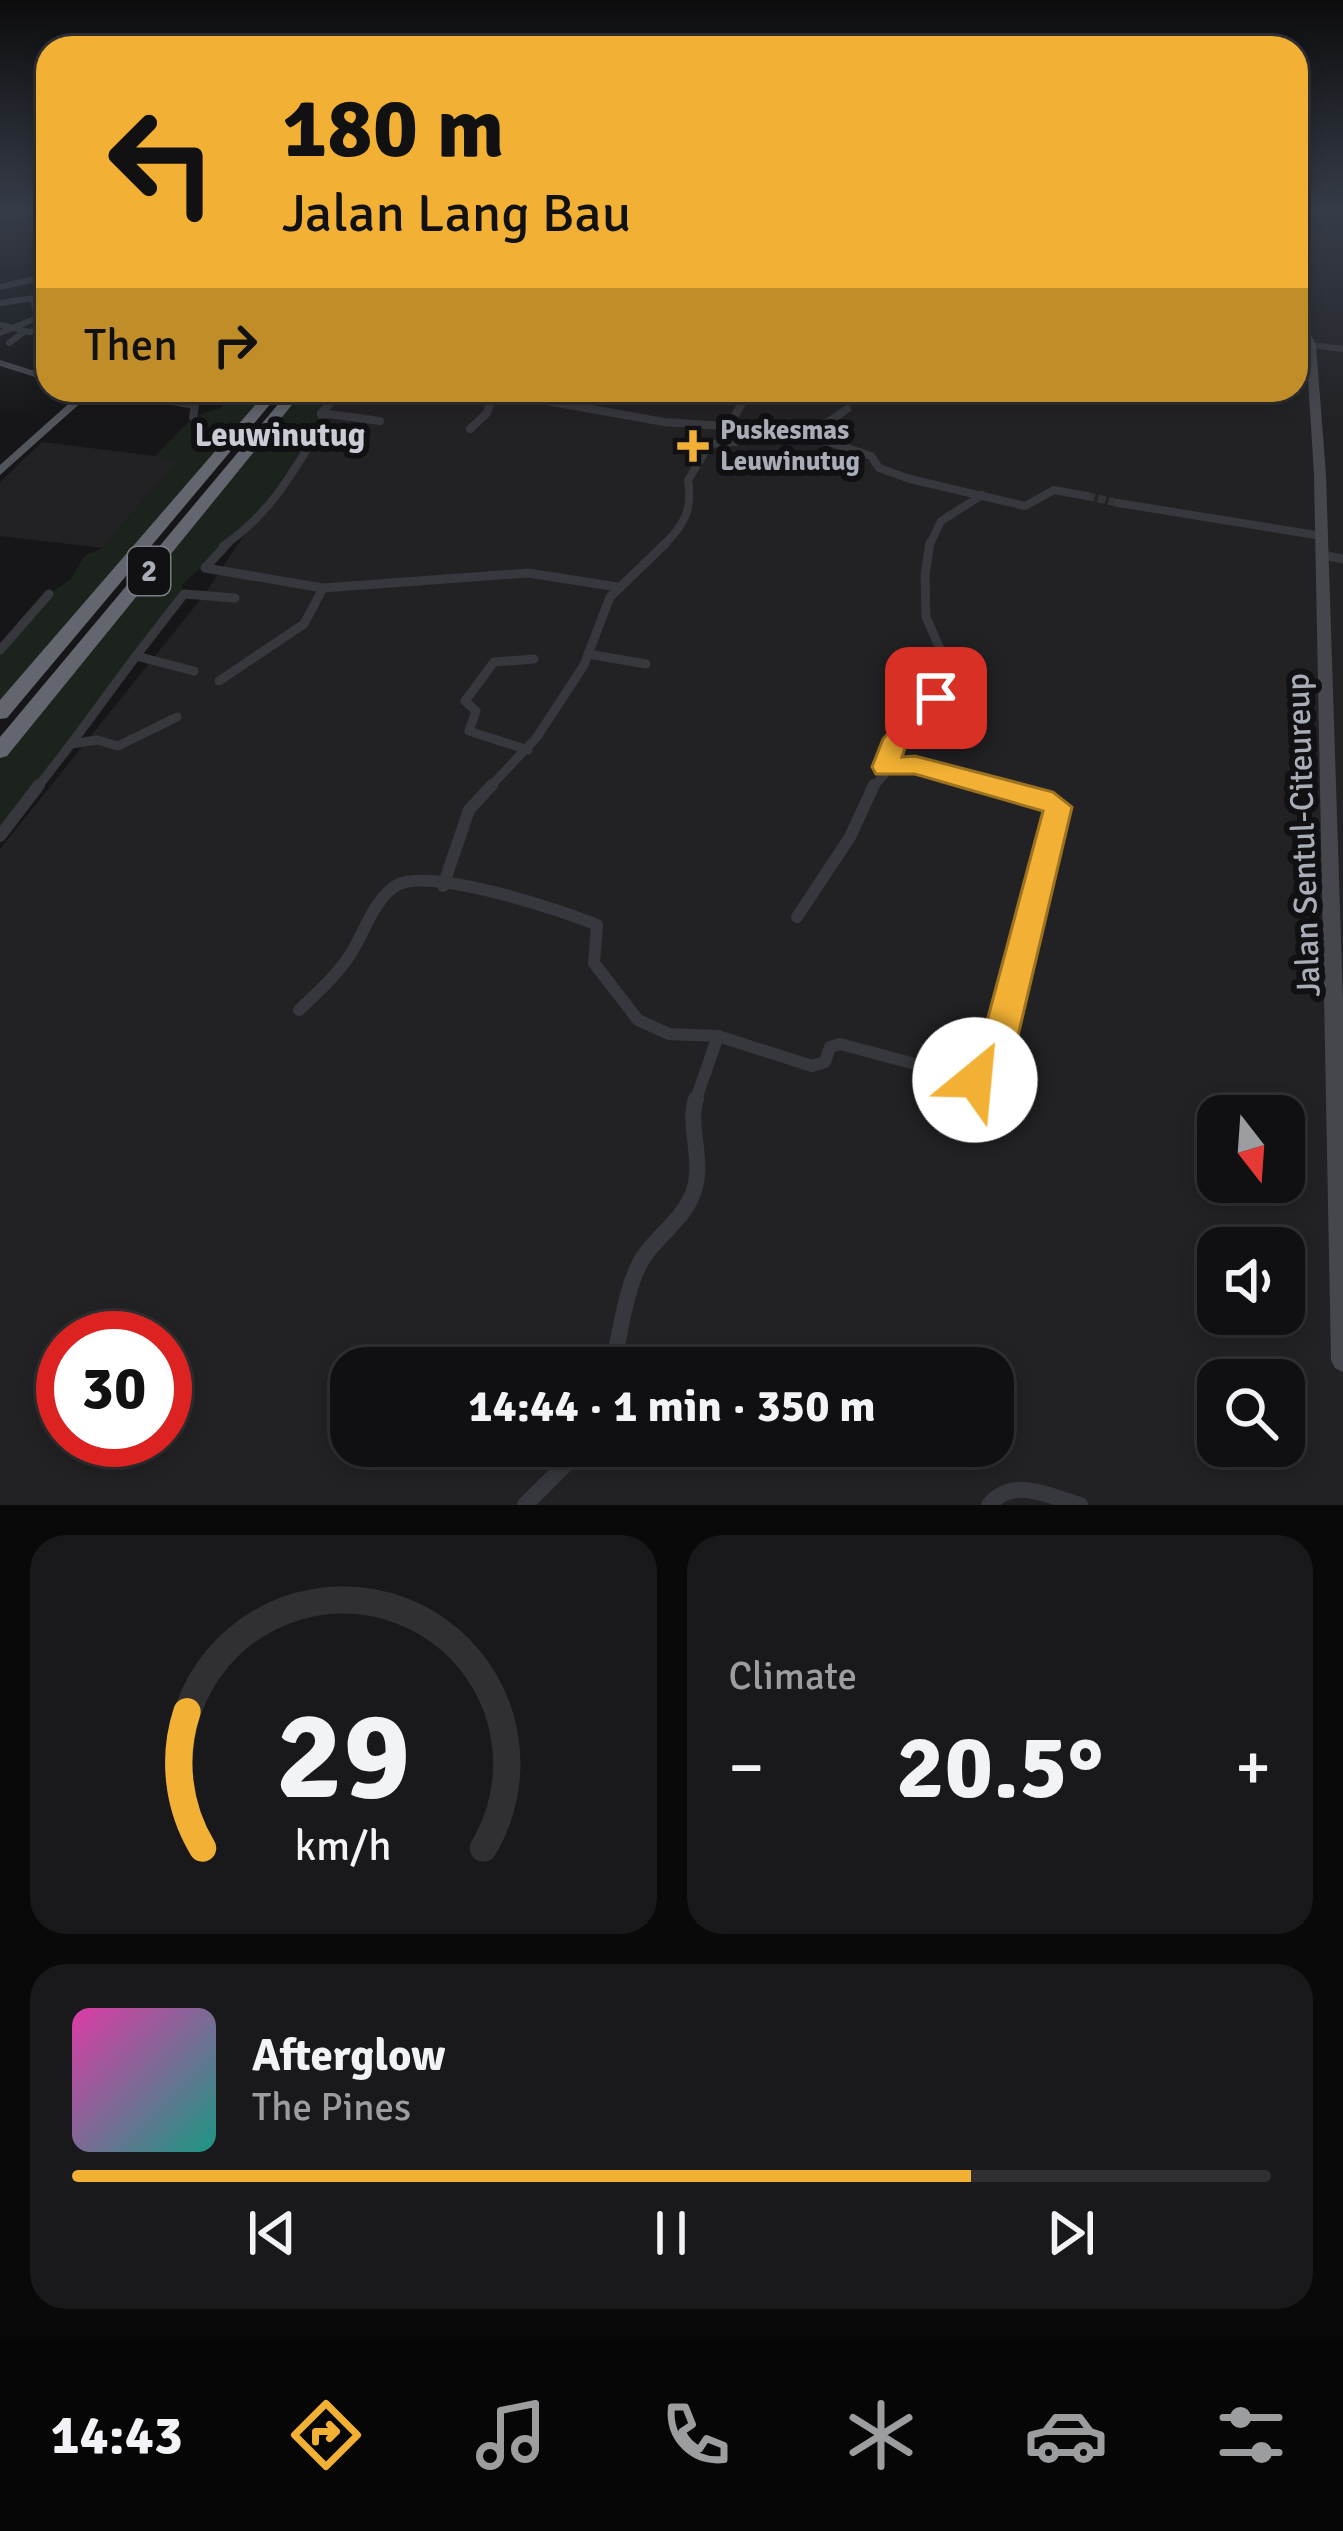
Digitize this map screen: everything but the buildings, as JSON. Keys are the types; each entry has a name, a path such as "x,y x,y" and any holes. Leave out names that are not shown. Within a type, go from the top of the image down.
{"highway":[{"name":"2","path":"0,713 265,402"},
{"name":"2","path":"0,752 287,402"}],"main road":[{"path":"0,471 77,402"}],"street":[{"path":"33,298 36,313"},
{"path":"0,303 36,298"},
{"path":"0,329 36,318"},
{"path":"12,328 36,330"},
{"path":"9,343 25,331"},
{"name":"Jalan Sentul-Citeureup","path":"1308,339 1308,358"},
{"path":"1311,346 1343,349"},
{"path":"0,363 36,374"},
{"path":"178,402 195,405 193,417"},
{"path":"321,412 331,402"},
{"path":"470,429 487,413 491,402"},
{"path":"556,402 692,425 811,434 871,456 874,465 894,474 1025,506 1054,490 1088,496"},
{"path":"728,427 743,402"},
{"name":"Jalan Sentul-Citeureup","path":"1307,402 1323,555 1342,1113 1343,1360"},
{"path":"811,434 848,409"},
{"path":"321,412 380,421"},
{"path":"321,412 324,421 291,477 246,531 222,542 205,568 323,588 452,574 528,573 618,587"},
{"path":"692,425 693,436 712,443 735,442"},
{"path":"443,886 469,810 528,751 588,655 603,608 618,587 678,531 692,505 688,481 712,443"},
{"path":"797,917 850,837 886,767 892,745 936,698 948,661 928,626 926,589 934,530 946,516 982,495"},
{"path":"1118,503 1322,536"},
{"path":"1323,555 1343,559"},
{"path":"219,681 304,625 323,588"},
{"path":"0,836 184,594 193,591 235,598"},
{"path":"0,650 50,594"},
{"path":"588,655 646,664"},
{"path":"136,656 194,671"},
{"path":"528,751 470,730 466,726 476,711 465,701 494,662 534,659"},
{"path":"71,744 97,740 118,746 177,717"},
{"path":"299,1010 346,961 394,887 411,882 504,892 592,922 599,931 594,963 638,1020 669,1034 718,1036 812,1066 825,1062 830,1046 840,1044 975,1080 983,1075 1000,1040 1058,807 915,765 886,767"},
{"path":"617,1347 638,1266 690,1201 698,1156 692,1111 718,1036"},
{"path":"524,1505 563,1467"},
{"path":"989,1505 997,1492 1009,1486 1080,1505"}],"shaded area":[{"path":"1308,281 1343,281 1343,1505 0,1505 0,849 204,595 333,402 1308,402"},
{"path":"225,402 265,402 0,713 0,650 49,594 71,579 85,555 103,548 179,460 155,456 193,417"},
{"path":"287,402 333,402 259,513 182,585 184,594 0,835 0,751"},
{"path":"42,442 180,459 103,548 0,536 0,482"}],"tunnel":[{"path":"1087,496 1118,503"}],"place":[{"name":"Puskesmas Leuwinutug","path":"693,446"}],"district":[{"name":"Leuwinutug","path":"280,434"}],"route":[{"path":"936,698 892,745 886,767 915,765 1054,802 1058,807 1000,1040 983,1075 975,1080"}]}
